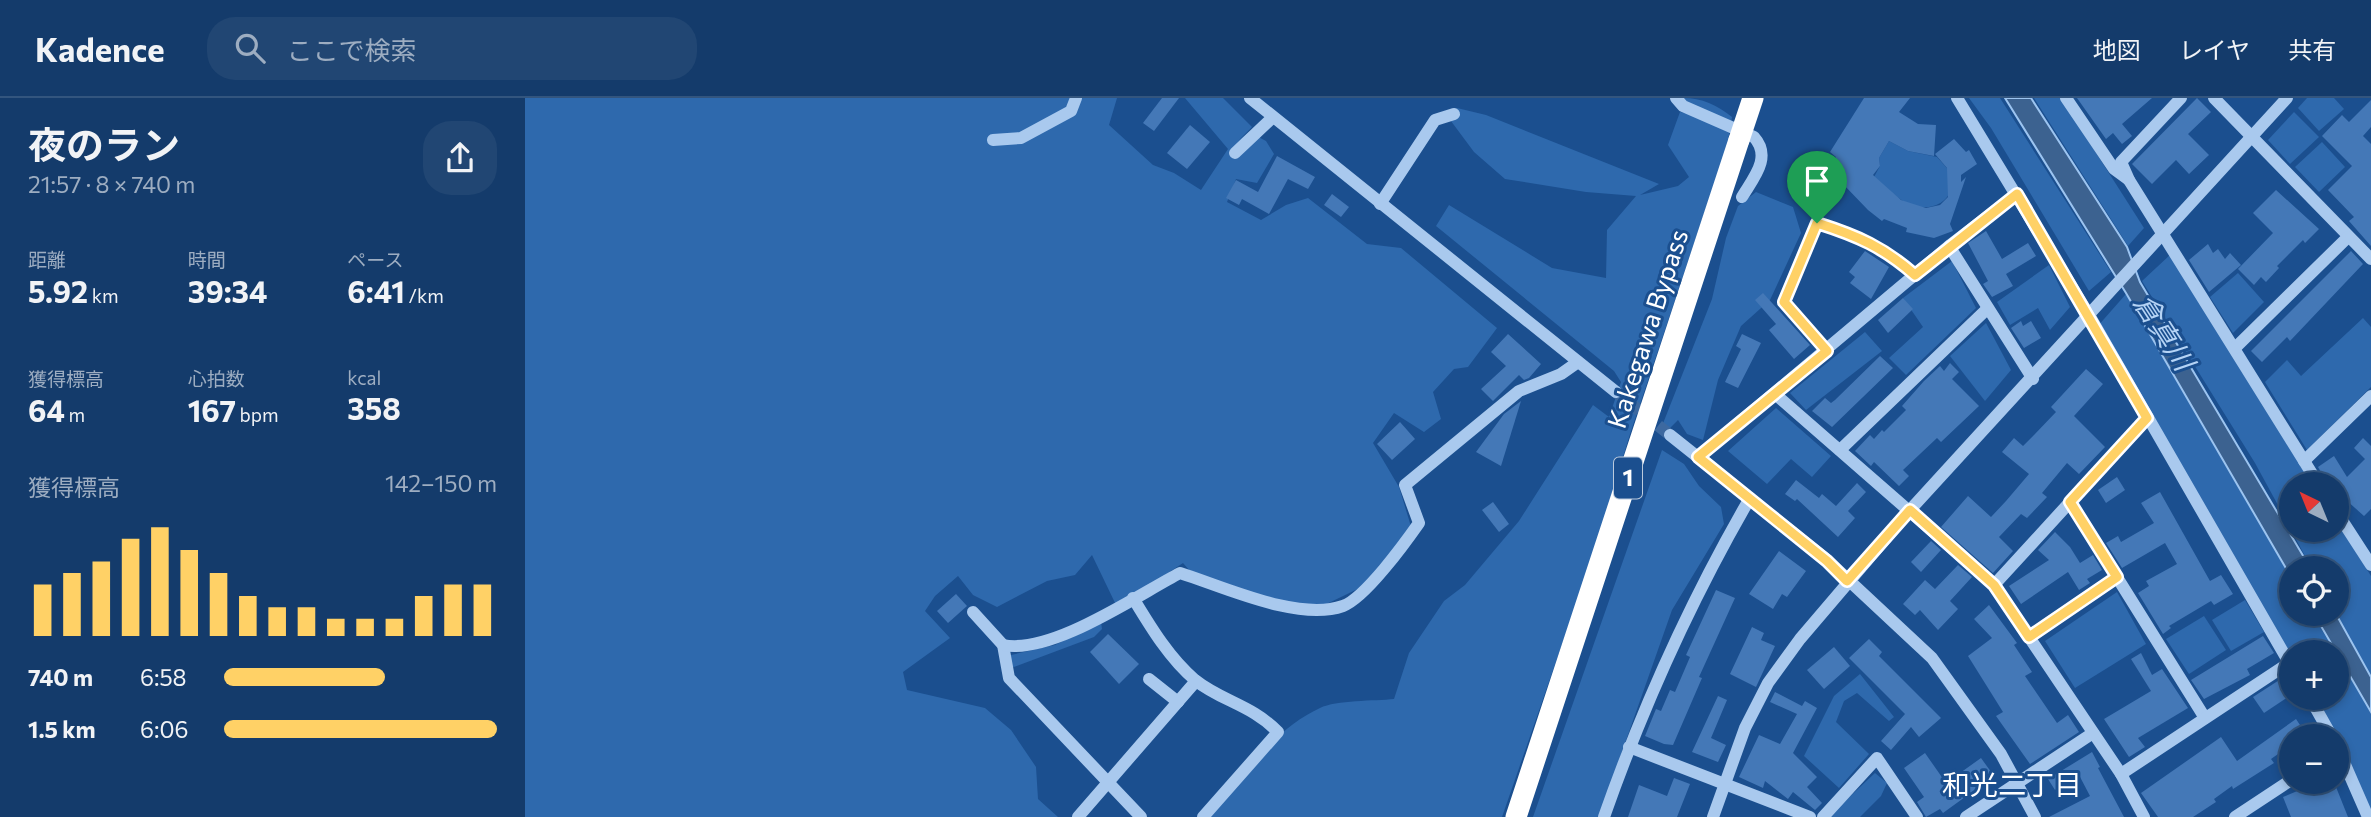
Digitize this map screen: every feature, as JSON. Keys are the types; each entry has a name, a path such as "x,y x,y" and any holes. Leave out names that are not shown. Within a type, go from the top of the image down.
{"highway":[{"name":"Kakegawa Bypass","path":"1516,817 1753,98"}],"street":[{"path":"993,140 1021,138 1071,111 1076,98"},
{"path":"1250,98 1616,393"},
{"path":"1676,98 1683,106 1754,137 1762,146 1763,160 1742,197"},
{"path":"1957,98 2089,315 2279,645"},
{"path":"2066,98 2114,169 2129,180"},
{"path":"2181,98 2121,162 2129,180 2311,472"},
{"path":"2214,98 2371,260"},
{"path":"1713,817 1745,728 1768,682 1847,581 2287,98"},
{"path":"1380,204 1436,120 1454,114"},
{"path":"1235,153 1272,118"},
{"path":"1698,457 1949,246 2017,194"},
{"path":"1827,351 1784,302 1817,223 1859,236 1889,252 1915,275"},
{"path":"2235,348 2348,237"},
{"path":"1949,246 2033,379"},
{"path":"1840,450 1987,309"},
{"path":"1003,645 1020,649 1054,640 1180,573 1243,597 1312,611 1344,606 1391,563 1419,523 1405,485 1519,391 1562,374 1578,362"},
{"path":"1775,394 1994,585 2121,774 2144,817"},
{"path":"2304,461 2371,396"},
{"path":"1994,585 2147,418"},
{"path":"1670,435 1750,498 1932,658 2001,754 2035,817"},
{"path":"1604,817 1629,747 1702,582 1750,498"},
{"path":"2070,502 2205,718"},
{"path":"2349,531 2371,565"},
{"path":"2029,637 2117,577"},
{"path":"1133,598 1152,630 1196,681 1261,715 1279,732 1203,817"},
{"path":"973,612 1003,645 1009,678 1141,817"},
{"path":"2121,774 2279,671"},
{"path":"1149,679 1178,702"},
{"path":"1078,817 1196,681"},
{"path":"1966,817 2093,733"},
{"path":"1629,747 1810,817"},
{"path":"1823,817 1877,758 1917,817"},
{"path":"2349,774 2368,817"},
{"path":"2235,817 2254,811 2279,790"}],"shaded area":[{"path":"525,98 1117,98 1109,125 1153,165 1174,173 1201,190 1228,149 1185,98 1223,98 1252,127 1238,141 1249,132 1266,141 1274,154 1257,183 1236,179 1227,202 1261,220 1286,205 1308,198 1367,244 1401,248 1497,328 1468,367 1454,369 1433,392 1441,419 1424,432 1394,413 1373,443 1399,487 1413,533 1368,584 1312,611 1196,578 1183,563 1117,607 1092,555 1075,575 1047,581 997,607 973,595 958,576 935,596 925,611 950,638 903,672 907,690 985,708 1011,730 1036,767 1038,799 1058,817 525,817"},
{"path":"1683,98 1709,103 1732,117 1728,142 1630,434 1594,552 1502,817 1210,817 1272,742 1303,717 1327,705 1394,699 1409,653 1444,601 1465,585 1519,521 1593,405 1609,417 1621,382 1614,371 1436,226 1449,205 1552,268 1606,278 1607,230 1636,196 1586,192 1505,179 1474,152 1445,113 1457,108 1486,115 1659,184 1640,195 1678,186 1689,177 1668,145 1680,112 1686,113"},
{"path":"1969,98 2000,98 2111,272 2089,291 1991,128"},
{"path":"2034,98 2061,98 2144,228 2128,246"},
{"path":"2307,98 2334,98 2344,109 2319,131 2298,108"},
{"path":"2294,112 2319,137 2290,164 2268,140"},
{"path":"1889,141 1908,151 1937,157 1954,176 1953,186 1943,201 1928,207 1909,204 1874,177 1880,166 1879,158"},
{"path":"2322,142 2345,167 2319,192 2295,167"},
{"path":"1756,192 1793,207 1801,233 1770,300 1741,326 1718,380 1703,440 1687,434 1678,420 1667,431 1662,426 1712,299 1726,238 1738,206"},
{"path":"2171,254 2307,472 2279,472 2279,507 2255,463 2142,281"},
{"path":"1952,261 1976,308 1906,375 1889,358 1923,327 1903,298"},
{"path":"2049,265 2070,307 2050,330 2038,308 2010,325 1997,302"},
{"path":"2238,273 2264,302 2233,333 2210,297"},
{"path":"2126,294 2279,557 2279,626 2319,626 2328,640 2279,640 2279,644 2097,327"},
{"path":"2363,318 2371,327 2371,387 2307,450 2265,382 2287,360 2301,376"},
{"path":"1986,323 2011,370 1985,401 1950,356"},
{"path":"1865,332 1882,351 1806,410 1790,393"},
{"path":"1776,408 1831,456 1812,477 1791,459 1767,484 1728,451"},
{"path":"1662,450 1684,464 1699,486 1721,507 1724,524 1672,610 1599,817 1533,817"},
{"path":"2349,541 2371,576 2371,676 2343,626 2349,626 2349,556 2305,556 2297,542"},
{"path":"2117,592 2146,644 2075,688 2045,641"},
{"path":"2245,600 2264,632 2231,651 2212,620"},
{"path":"2204,616 2226,650 2189,674 2166,639"},
{"path":"1101,622 1102,629 1094,637 1011,668 1011,655 1055,645"},
{"path":"1860,674 1894,717 1889,721 1857,693 1844,701 1836,722 1869,754 1839,788 1804,756 1834,696"},
{"path":"2349,676 2371,714 2371,817 2349,773 2349,724 2325,724 2318,710 2349,710"},
{"path":"1875,773 1887,783 1881,796 1860,817 1828,817"}],"water":[{"name":"倉真川","path":"2005,98 2031,98 2127,247 2140,282 2279,515 2279,542 2295,542 2303,556 2279,556 2126,293"},
{"path":"2321,626 2343,626 2371,677 2371,712 2349,674 2349,640 2329,640"}],"building":[{"path":"1162,98 1179,98 1154,131 1143,123"},
{"path":"1864,98 1910,98 1899,112 1918,124 1936,125 1934,156 1908,151 1889,141 1879,158 1880,166 1873,175 1901,200 1926,208 1940,205 1948,197 1947,168 1935,154 1954,139 1966,152 1969,150 1977,164 1961,175 1961,182 1966,177 1950,224 1953,231 1934,238 1906,232 1907,228 1884,219 1882,221 1843,184 1838,192 1820,181 1836,157 1830,152"},
{"path":"2077,98 2152,98 2122,124 2132,136 2122,144 2113,133 2106,139"},
{"path":"2197,98 2211,112 2188,134 2209,155 2189,174 2176,160 2152,184 2132,164"},
{"path":"2371,100 2371,127 2363,136 2371,144 2371,246 2349,221 2354,217 2328,190 2352,166 2322,136 2342,115 2349,122"},
{"path":"1190,125 1210,142 1187,169 1167,153"},
{"path":"1277,156 1315,177 1308,189 1288,179 1269,214 1242,199 1239,205 1226,198 1236,180 1258,192"},
{"path":"2276,190 2319,229 2305,243 2303,240 2277,266 2279,268 2266,282 2261,277 2254,285 2238,269 2273,233 2253,213"},
{"path":"1332,194 1349,207 1341,217 1324,205"},
{"path":"1986,231 2002,259 2028,243 2036,256 2006,274 2013,286 1992,297 1983,284 1988,281 1968,243"},
{"path":"2208,244 2213,253 2218,249 2225,259 2230,253 2241,265 2209,292 2189,260"},
{"path":"1865,251 1889,267 1871,299 1850,283 1855,277 1849,272"},
{"path":"2351,251 2363,264 2290,341 2287,337 2262,362 2251,351"},
{"path":"1763,293 1810,345 1794,359 1769,330 1776,324 1755,300"},
{"path":"1903,298 1913,309 1888,333 1878,320"},
{"path":"2021,321 2023,326 2031,321 2041,338 2024,348 2011,328"},
{"path":"1508,334 1541,364 1529,378 1524,380 1519,375 1493,401 1481,389 1506,366 1491,352"},
{"path":"1742,334 1761,343 1738,388 1725,382 1741,349 1736,346"},
{"path":"1880,356 1893,368 1832,427 1812,411 1825,398 1831,403 1835,400"},
{"path":"1950,363 1959,372 1952,379 1979,406 1941,442 1937,438 1903,470 1909,476 1899,486 1874,462 1871,466 1855,451 1870,435 1874,439 1882,430 1884,432 1906,410 1902,406 1924,381 1940,366 1944,371"},
{"path":"2086,369 2103,384 2074,416 2105,447 2079,474 2067,463 2042,493 2047,497 2027,518 2021,514 1999,537 2013,551 1993,573 1941,527 1968,496 1991,517 2006,501 2029,474 2002,452 2014,438 2023,446 2056,412 2051,407"},
{"path":"1521,401 1501,466 1476,452 1504,414"},
{"path":"1400,422 1415,439 1392,460 1377,444"},
{"path":"2363,438 2371,446 2371,509 2364,516 2349,503 2349,475 2365,459 2354,448"},
{"path":"2334,456 2344,472 2321,472 2318,467"},
{"path":"2117,477 2125,490 2106,503 2098,490"},
{"path":"1796,480 1819,498 1822,494 1836,506 1857,483 1866,492 1848,511 1855,518 1838,537 1797,499 1795,501 1785,494"},
{"path":"2160,492 2210,581 2221,575 2233,594 2214,605 2211,601 2169,626 2171,628 2163,634 2138,593 2149,586 2146,581 2177,564 2165,543 2122,568 2106,543 2118,536 2121,542 2154,523 2141,503"},
{"path":"1493,502 1509,524 1499,532 1482,510"},
{"path":"2055,532 2070,547 2080,563 2093,555 2102,570 2087,579 2090,583 2079,590 2068,572 2021,604 2009,586 2049,560 2038,550"},
{"path":"1931,541 1941,550 1921,572 1911,562"},
{"path":"1779,551 1806,571 1787,597 1782,594 1773,609 1749,594"},
{"path":"1958,565 1972,577 1950,601 1958,609 1938,630 1920,610 1915,615 1903,604 1925,580 1935,589"},
{"path":"1716,590 1735,598 1699,677 1702,678 1673,745 1664,744 1645,736 1656,709 1661,711 1670,690 1675,692 1690,657 1686,655"},
{"path":"956,594 967,606 948,623 937,611"},
{"path":"1989,605 2017,643 2014,645 2032,672 2025,676 2057,723 2068,715 2079,732 2030,764 1996,716 2003,712 1968,656 1992,638 1974,619"},
{"path":"1752,627 1764,633 1761,640 1775,646 1756,687 1730,674"},
{"path":"1108,634 1139,664 1119,684 1090,652"},
{"path":"2263,636 2274,653 2247,669 2250,675 2204,699 2191,680"},
{"path":"1869,639 1882,652 1879,656 1941,718 1919,737 1911,727 1891,750 1881,741 1905,714 1849,658"},
{"path":"1834,647 1850,666 1824,689 1807,670"},
{"path":"2141,653 2152,675 2162,669 2188,708 2138,738 2145,747 2129,757 2104,719 2151,691 2131,659"},
{"path":"2279,680 2279,703 2264,713 2253,697"},
{"path":"1775,692 1802,706 1805,701 1817,708 1793,753 1817,777 1807,787 1822,803 1815,810 1793,792 1788,799 1765,781 1763,788 1739,777 1759,735 1780,744 1797,714 1770,702"},
{"path":"1718,696 1727,700 1711,738 1726,745 1718,762 1692,752"},
{"path":"2279,731 2279,753 2271,759 2274,763 2233,789 2232,786 2214,799 2216,802 2193,817 2158,817 2141,793 2221,737 2237,761"},
{"path":"2092,752 2124,817 2049,817 2090,796 2079,775 2055,790 2048,779"},
{"path":"1925,753 1946,783 1981,758 1994,776 1943,813 1940,809 1926,817 1917,802 1924,797 1904,768"},
{"path":"1674,778 1690,784 1677,817 1628,817 1639,785 1667,796"},
{"path":"2290,794 2339,794 2348,817 2291,817 2283,797"}],"tunnel":[{"path":"1616,392 1670,435"}],"district":[{"name":"和光二丁目","path":"2012,785"}],"route":[{"path":"2017,194 2147,418 2070,502 2117,577 2029,637 1994,585 1910,510 1847,581 1827,561 1698,457 1827,351 1784,302 1817,223 1859,236 1889,252 1915,275 2017,194"}]}
